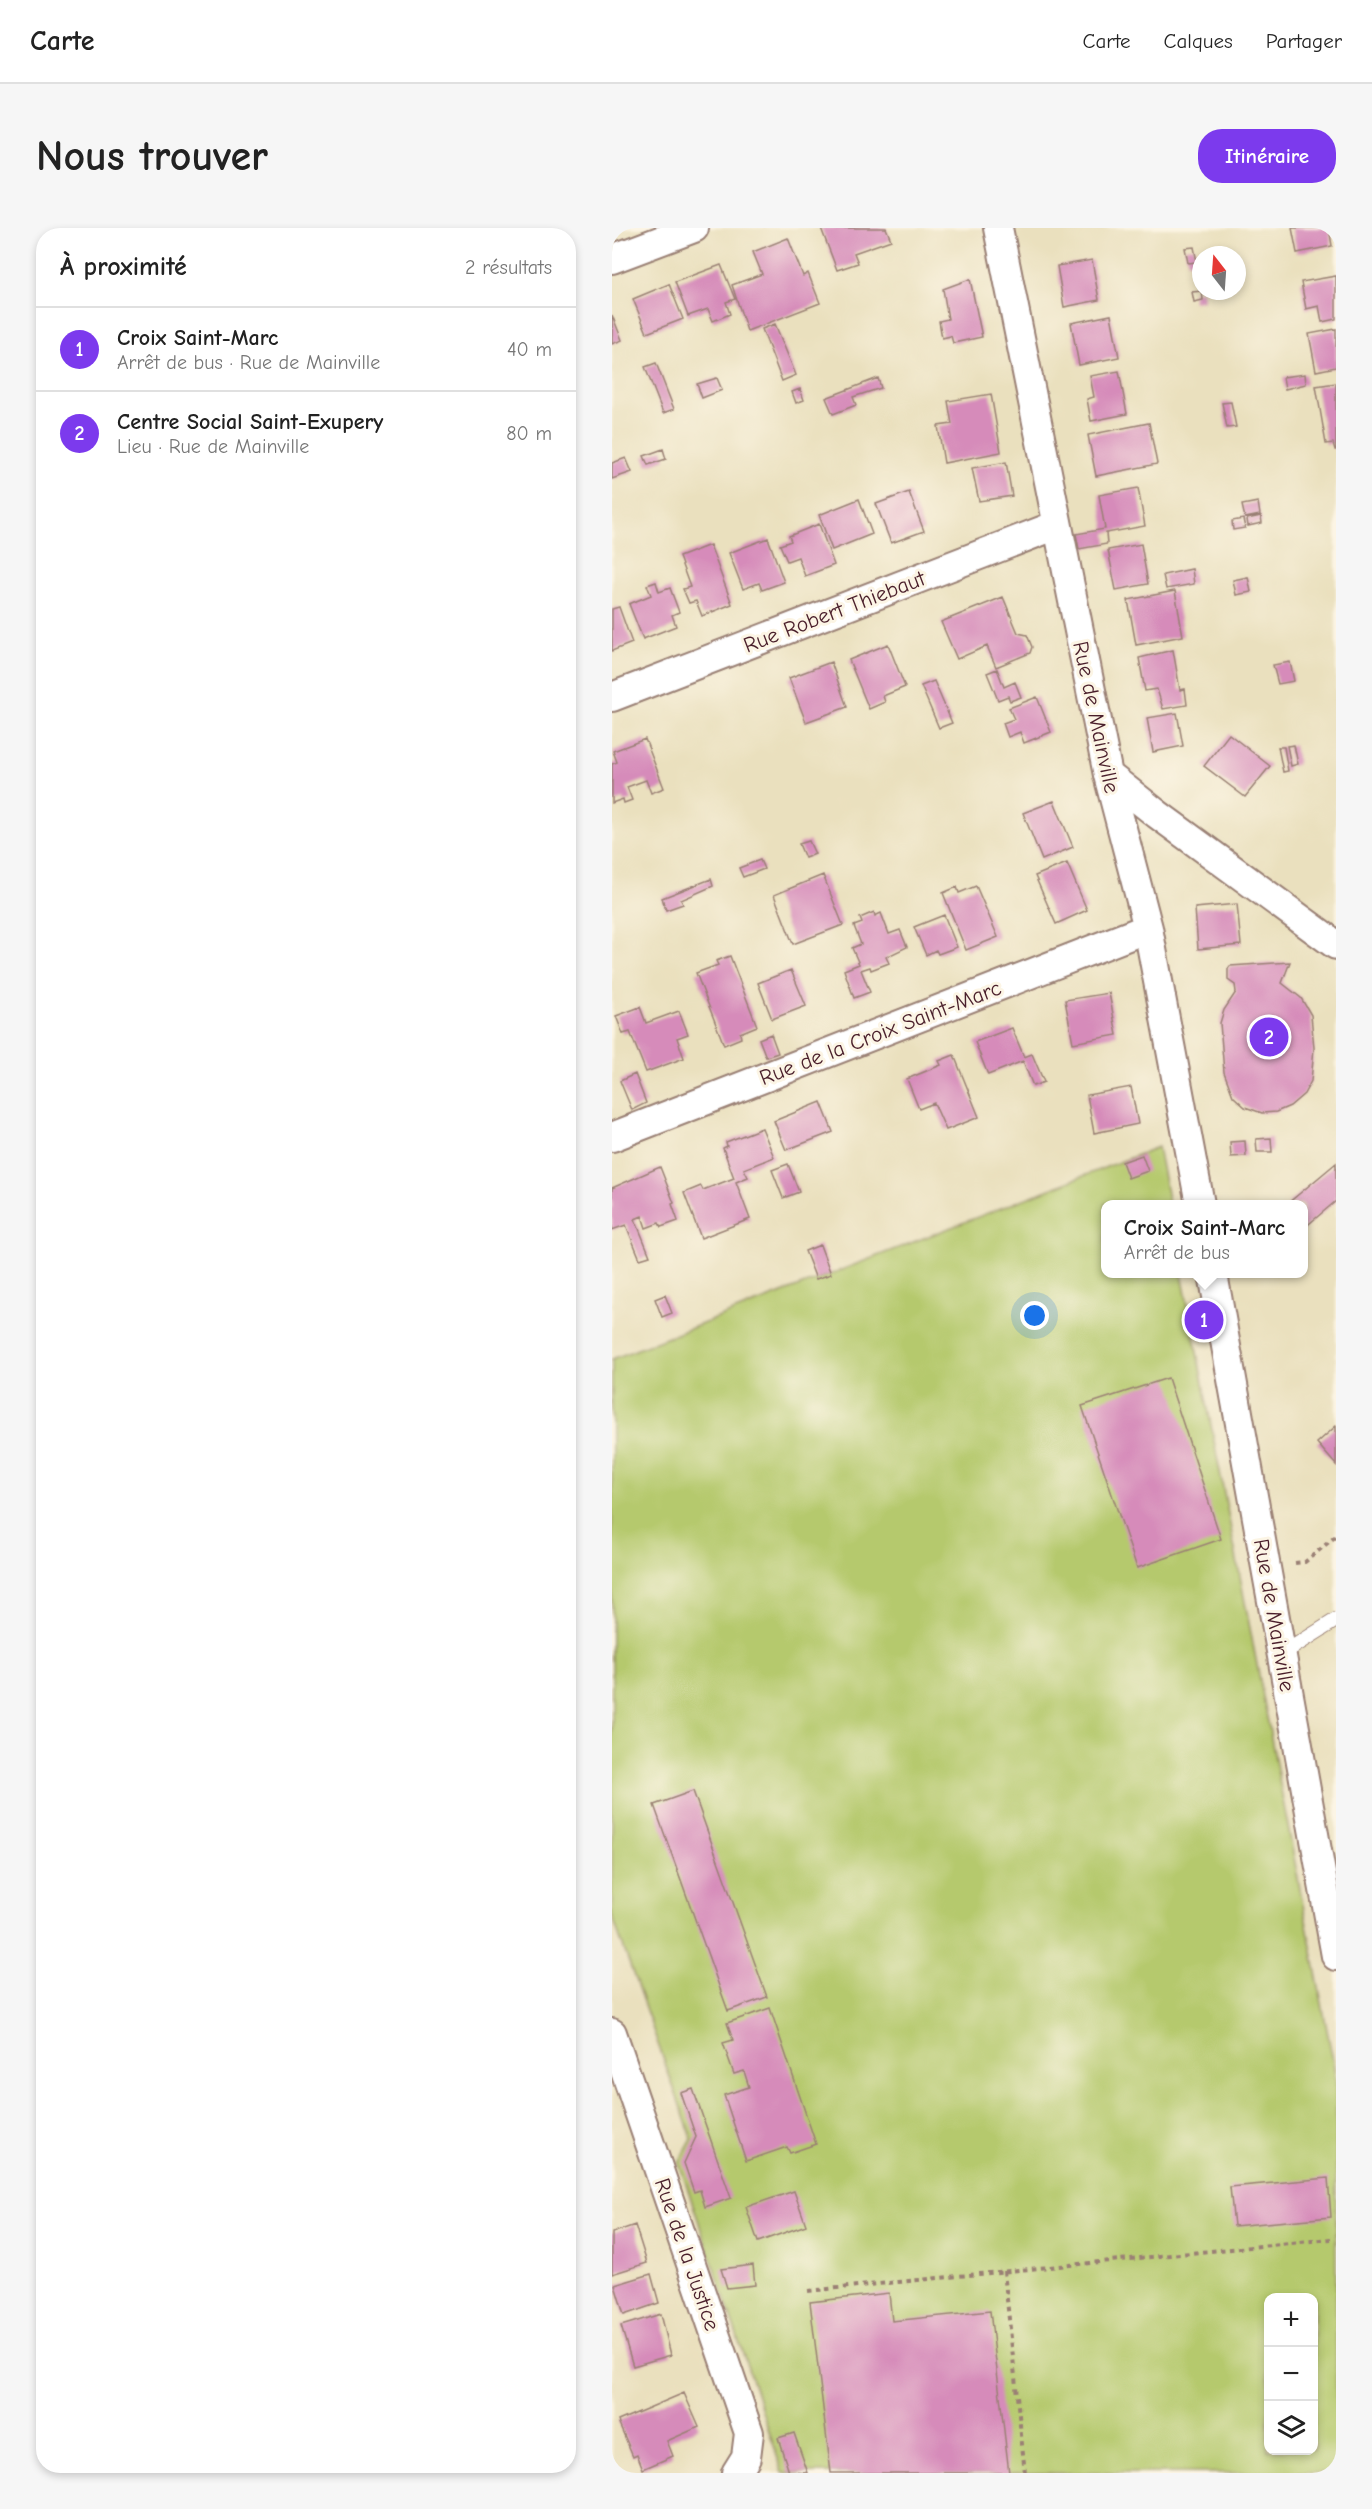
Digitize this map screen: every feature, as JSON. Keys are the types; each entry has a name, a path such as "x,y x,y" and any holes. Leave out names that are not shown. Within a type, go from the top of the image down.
{"street":[{"path":"612,259 694,228"},
{"name":"Rue de Mainville","path":"998,228 1108,775 1148,928 1199,1200"},
{"name":"Rue Robert Thiebaut","path":"612,697 1057,525"},
{"path":"1108,775 1157,814 1336,945"},
{"name":"Rue de la Croix Saint-Marc","path":"612,1137 1148,928"},
{"name":"Rue de Mainville","path":"1214,1278 1336,1956"},
{"name":"Rue de la Justice","path":"612,2033 749,2433 746,2457 736,2473"}],"lane":[{"path":"1282,1654 1336,1620"}],"path":[{"path":"1266,1566 1305,1563 1336,1536"},
{"path":"808,2291 1331,2239"},
{"path":"1004,2271 1024,2473"}],"green space":[{"path":"1158,1147 1168,1200 1101,1200 1101,1278 1183,1278 1336,2083 1336,2473 783,2473 679,2163 692,2139 612,1915 612,1359"}],"building":[{"path":"821,228 886,228 891,240 854,253 858,263 837,270"},
{"path":"1292,228 1329,228 1332,246 1297,253"},
{"path":"788,238 803,276 808,273 820,303 747,331 732,285 762,274 753,252"},
{"path":"1192,247 1192,263 1188,263 1185,248"},
{"path":"1092,260 1099,300 1064,307 1057,266"},
{"path":"721,265 735,299 726,302 730,314 713,321 708,309 688,316 675,282"},
{"path":"1336,276 1336,319 1322,322 1319,306 1306,309 1301,282"},
{"path":"970,279 982,337 953,343 951,336 942,338 939,321 948,319 943,289"},
{"path":"669,284 683,319 647,333 633,299"},
{"path":"612,315 622,340 612,344"},
{"path":"1111,315 1119,357 1079,365 1071,323"},
{"path":"775,324 796,375 782,381 762,329"},
{"path":"1336,329 1336,367 1316,371 1309,334"},
{"path":"656,363 674,409 663,413 645,367"},
{"path":"1119,371 1127,414 1091,421 1087,399 1094,397 1090,376"},
{"path":"1305,374 1306,384 1285,389 1283,377"},
{"path":"717,378 722,390 702,398 697,384"},
{"path":"878,378 881,388 853,397 856,405 833,414 826,398"},
{"path":"1336,383 1335,450 1333,443 1326,444 1316,386"},
{"path":"800,389 804,400 796,403 792,392"},
{"path":"991,394 1001,452 944,463 938,426 952,424 948,401"},
{"path":"1231,402 1236,427 1227,428 1222,403"},
{"path":"1149,423 1157,464 1096,476 1088,435"},
{"path":"663,449 666,459 648,465 644,456"},
{"path":"626,458 632,472 612,479 612,463"},
{"path":"1006,462 1012,496 979,501 972,468"},
{"path":"1138,488 1145,526 1106,533 1107,544 1079,549 1076,534 1105,529 1099,495"},
{"path":"909,492 924,531 891,543 876,504"},
{"path":"859,499 872,534 832,550 819,515"},
{"path":"1258,502 1260,515 1245,518 1242,505"},
{"path":"1261,516 1262,523 1248,526 1247,519"},
{"path":"1243,519 1245,528 1233,530 1232,521"},
{"path":"819,524 834,565 805,576 798,557 787,561 780,545 791,541 789,536"},
{"path":"768,538 784,582 762,590 759,583 743,589 729,553"},
{"path":"1141,544 1148,584 1116,590 1108,550"},
{"path":"710,545 732,604 702,616 696,601 689,603 683,589 690,587 679,557"},
{"path":"1192,569 1194,584 1166,589 1163,575"},
{"path":"1248,577 1251,592 1236,595 1233,580"},
{"path":"656,582 659,592 670,588 679,612 672,615 676,626 643,639 629,604 651,595 647,585"},
{"path":"1175,591 1183,636 1136,645 1128,600"},
{"path":"1003,597 1018,633 1027,635 1032,647 1030,653 996,667 987,646 957,659 941,622"},
{"path":"619,607 632,643 612,651 612,609"},
{"path":"888,644 905,687 883,696 885,702 869,709 849,660"},
{"path":"1173,650 1180,690 1185,689 1187,705 1163,709 1157,689 1145,691 1139,658"},
{"path":"831,662 847,707 806,722 789,678"},
{"path":"1290,662 1294,681 1278,684 1273,665"},
{"path":"997,669 1004,687 1015,682 1021,697 1010,701 1008,696 998,700 987,673"},
{"path":"934,681 952,723 939,728 921,686"},
{"path":"1037,697 1051,732 1024,743 1020,732 1008,737 1003,723 1014,719 1009,708"},
{"path":"1177,713 1183,746 1153,752 1147,718"},
{"path":"1229,734 1270,766 1245,797 1204,766"},
{"path":"645,739 664,788 651,793 646,780 627,787 632,800 624,803 623,799 612,803 612,764 617,762 613,751"},
{"path":"1294,745 1298,764 1291,766 1287,746"},
{"path":"1278,747 1284,747 1288,771 1283,772"},
{"path":"1054,801 1073,847 1042,860 1023,813"},
{"path":"809,841 815,854 805,858 799,844"},
{"path":"760,860 764,869 743,877 739,868"},
{"path":"1067,863 1087,910 1056,924 1035,876"},
{"path":"823,875 843,925 793,944 774,895"},
{"path":"711,879 713,886 681,900 683,904 666,910 662,898"},
{"path":"976,886 998,937 966,950 943,893 957,887 959,893"},
{"path":"1237,904 1241,945 1198,949 1195,908"},
{"path":"874,912 875,916 881,913 889,934 900,930 907,947 886,957 889,963 871,970 870,967 861,970 870,992 854,998 844,970 859,964 852,948 861,944 854,926 862,923 860,918"},
{"path":"944,915 957,947 938,954 936,950 926,955 914,927"},
{"path":"730,956 757,1026 740,1033 741,1038 724,1045 696,973 718,965 716,961"},
{"path":"1290,962 1282,983 1301,998 1311,1015 1314,1048 1311,1081 1304,1094 1290,1106 1276,1112 1262,1113 1245,1107 1233,1096 1224,1072 1220,1023 1224,1010 1236,992 1235,985 1228,980 1228,969 1230,966"},
{"path":"791,970 806,1006 772,1019 758,983"},
{"path":"1109,993 1117,1035 1073,1043 1065,1000"},
{"path":"640,1007 646,1023 679,1011 688,1034 677,1038 684,1058 646,1072 630,1032 623,1034 616,1016"},
{"path":"1012,1028 1024,1057 1032,1054 1044,1082 1033,1086 1023,1061 988,1075 975,1042"},
{"path":"771,1034 778,1053 766,1057 759,1039"},
{"path":"954,1055 979,1117 946,1130 934,1103 919,1109 907,1079 941,1065 939,1061"},
{"path":"635,1074 646,1103 632,1110 620,1081"},
{"path":"1131,1087 1138,1124 1094,1133 1087,1095"},
{"path":"821,1102 833,1132 786,1150 774,1121"},
{"path":"762,1128 774,1157 744,1169 748,1177 736,1182 750,1219 701,1238 684,1193 701,1186 703,1190 734,1178 723,1148 727,1146 726,1142"},
{"path":"1271,1138 1272,1152 1257,1152 1256,1139"},
{"path":"1245,1141 1246,1156 1231,1157 1230,1142"},
{"path":"1142,1155 1148,1171 1128,1178 1122,1162"},
{"path":"1336,1163 1336,1201 1308,1225 1308,1200 1292,1200"},
{"path":"788,1164 799,1192 783,1198 772,1170"},
{"path":"660,1167 674,1203 672,1204 678,1221 661,1227 659,1223 646,1228 642,1216 635,1219 650,1256 640,1259 626,1225 612,1230 612,1188"},
{"path":"820,1245 831,1274 816,1279 805,1251"},
{"path":"665,1295 672,1313 662,1317 655,1299"},
{"path":"1168,1378 1221,1539 1137,1568 1082,1406"},
{"path":"1336,1426 1336,1465 1317,1443"},
{"path":"693,1791 767,1997 728,2011 654,1805"},
{"path":"770,2008 816,2144 790,2153 787,2147 746,2161 724,2095 749,2087 744,2071 734,2074 723,2043 733,2040 727,2023"},
{"path":"693,2089 731,2198 705,2207 700,2190 694,2192 684,2163 696,2137 681,2093"},
{"path":"1328,2178 1331,2217 1234,2226 1230,2187"},
{"path":"794,2191 806,2225 758,2242 746,2207"},
{"path":"635,2225 647,2263 612,2274 612,2233"},
{"path":"753,2265 755,2285 727,2288 721,2269"},
{"path":"651,2274 659,2303 624,2315 615,2285"},
{"path":"889,2293 892,2321 990,2311 1009,2473 831,2473 810,2302"},
{"path":"661,2314 671,2355 633,2366 621,2326"},
{"path":"684,2393 699,2427 667,2441 673,2456 643,2469 637,2454 633,2456 618,2421"},
{"path":"794,2433 808,2473 789,2472 778,2438"}],"place":[{"name":"Centre Social Saint-Exupery","path":"1269,1037"},
{"name":"Croix Saint-Marc","path":"1204,1320"}]}
